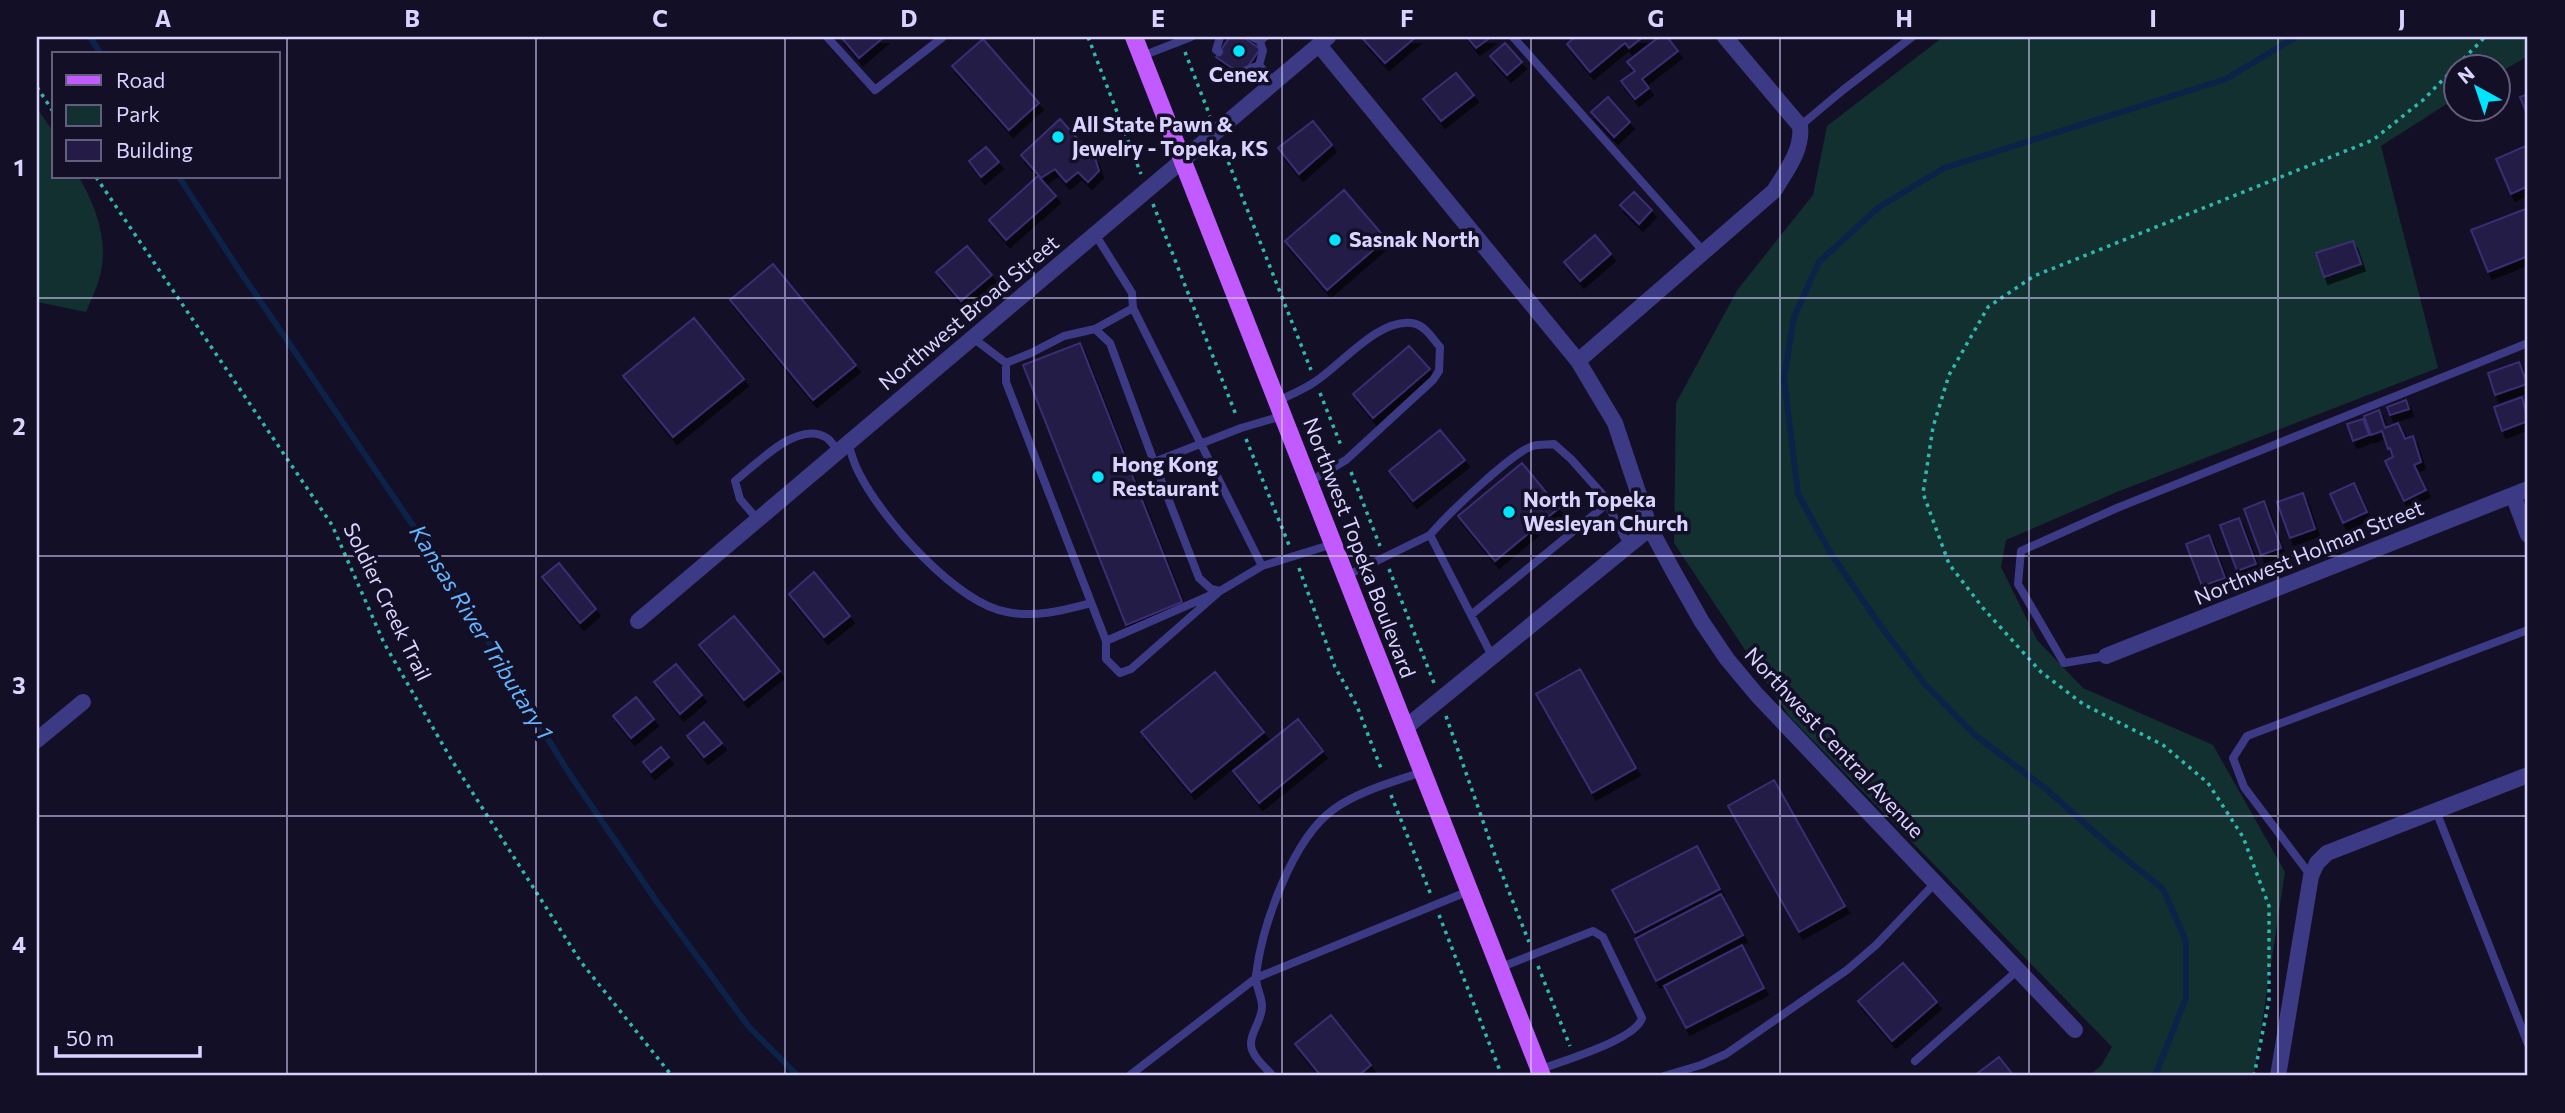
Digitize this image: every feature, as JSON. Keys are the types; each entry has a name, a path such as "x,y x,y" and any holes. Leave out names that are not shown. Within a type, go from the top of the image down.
{"main road":[{"name":"Northwest Topeka Boulevard","path":"1134,37 1540,1073"}],"street":[{"path":"1578,361 1774,191 1802,139 1800,127 1725,37"},
{"name":"Northwest Broad Street","path":"638,621 1183,160 1320,39"},
{"name":"Northwest Central Avenue","path":"1320,39 1578,361 1615,423 1650,528 1702,622 1727,659 1757,695 2075,1030"},
{"path":"2520,492 2528,535"},
{"name":"Northwest Holman Street","path":"2106,656 2520,492"},
{"path":"1405,728 1650,528"},
{"path":"37,740 83,702"},
{"path":"2278,1076 2311,876 2317,863 2327,853 2528,775"}],"lane":[{"path":"827,37 875,90 943,37"},
{"path":"1142,56 1191,37"},
{"path":"1513,37 1704,252"},
{"path":"1800,127 1912,37"},
{"path":"1219,52 1216,50 1223,38"},
{"path":"1245,71 1264,51 1259,38"},
{"path":"1255,63 1274,82"},
{"path":"1094,234 1132,293 1133,309 1262,566"},
{"path":"1006,363 1064,336 1095,329 1133,309"},
{"path":"1154,461 1241,428 1280,409 1372,337 1389,327 1415,323 1426,330 1440,347 1439,371 1433,380 1346,460 1309,482"},
{"path":"1095,329 1110,343 1199,578 1211,589 1220,592"},
{"path":"972,338 1006,363"},
{"path":"2106,656 2064,663 2018,584 2021,551 2117,508 2528,343"},
{"path":"1006,363 1006,382 1106,641 1105,659 1111,666 1120,673 1131,669 1220,592"},
{"path":"758,520 740,499 735,481 790,438 808,432 843,447 859,474 901,531 943,576 987,606 1026,615 1055,612 1091,603"},
{"path":"1346,576 1430,535 1466,499 1532,446 1554,444 1571,459 1608,503 1629,547"},
{"path":"1471,615 1608,503"},
{"path":"1430,535 1492,656"},
{"path":"1106,641 1220,592 1262,566 1333,544"},
{"path":"2311,876 2244,787 2233,758 2247,736 2528,630"},
{"path":"1273,1076 1251,1047 1251,1040 1262,1016 1256,978 1270,913 1295,856 1331,811 1345,802 1422,772"},
{"path":"2436,811 2528,1044"},
{"path":"1664,1076 1726,1054 1836,977 1876,945 1935,883"},
{"path":"1129,1076 1256,978 1469,891"},
{"path":"1499,968 1593,931 1604,937 1642,1018 1640,1025 1626,1036 1540,1073"},
{"path":"1915,1061 2018,970"}],"path":[{"path":"37,87 52,110"},
{"name":"Soldier Creek Trail","path":"97,178 332,525 384,643 451,760 581,962 672,1076"}],"green space":[{"path":"1943,37 2528,37 2528,56 2512,65 2512,52 2442,52 2442,107 2381,146 2438,368 2117,492 2006,540 2001,567 2037,640 2083,688 2213,745 2285,872 2254,1076 2088,1076 2101,1066 2112,1047 1789,716 1674,543 1676,403 1738,289 1813,195 1827,126"},
{"path":"37,108 52,130 52,178 80,178 91,200 103,250 100,276 86,312 37,302"}],"building":[{"path":"841,37 884,37 859,58"},
{"path":"1230,37 1243,37 1260,49 1242,75 1216,57"},
{"path":"1416,37 1385,63 1363,39"},
{"path":"1467,37 1491,37 1476,48"},
{"path":"1575,37 1643,37 1629,48 1625,43 1590,72 1567,44"},
{"path":"1659,37 1667,37 1678,51 1642,79 1649,88 1635,99 1621,81 1635,71 1627,62"},
{"path":"983,39 1039,103 1009,130 952,66"},
{"path":"1505,43 1522,62 1507,75 1490,56"},
{"path":"1456,73 1474,95 1441,121 1423,99"},
{"path":"2528,94 2528,116 2520,97"},
{"path":"1608,97 1630,122 1614,137 1591,112"},
{"name":"All State Pawn & Jewelry - Topeka, KS","path":"1060,119 1095,158 1099,171 1088,182 1078,172 1066,182 1055,169 1041,178 1021,155"},
{"path":"1313,121 1332,145 1299,174 1278,148"},
{"path":"2528,145 2528,186 2511,194 2496,159"},
{"path":"986,147 999,162 981,177 969,161"},
{"path":"1038,176 1056,196 1006,240 989,220"},
{"name":"Sasnak North","path":"1344,190 1386,239 1327,290 1285,241"},
{"path":"1634,192 1652,210 1639,224 1620,205"},
{"path":"2528,208 2528,256 2488,272 2471,230"},
{"path":"1595,235 1611,254 1580,281 1564,262"},
{"path":"2353,241 2361,264 2324,277 2316,253"},
{"path":"967,246 992,275 961,301 936,272"},
{"path":"773,264 856,365 813,400 730,300"},
{"path":"694,318 744,379 673,437 623,376"},
{"path":"1080,343 1182,602 1126,625 1023,365"},
{"path":"1409,346 1430,369 1373,418 1353,394"},
{"path":"2519,362 2527,384 2495,395 2488,373"},
{"path":"2522,397 2528,421 2502,431 2494,407"},
{"path":"2406,400 2409,409 2390,415 2387,407"},
{"path":"2379,410 2385,428 2398,423 2405,439 2413,436 2421,462 2414,465 2426,490 2404,501 2385,461 2393,457 2382,431 2371,435 2364,416"},
{"path":"2363,419 2369,435 2353,441 2347,424"},
{"path":"1440,430 1465,460 1413,501 1389,471"},
{"name":"North Topeka Wesleyan Church","path":"1522,463 1559,508 1495,561 1458,516"},
{"path":"2354,483 2367,512 2343,523 2330,494"},
{"path":"2303,493 2315,529 2290,538 2277,502"},
{"path":"2264,501 2281,548 2261,555 2244,509"},
{"path":"2239,518 2256,564 2237,571 2220,525"},
{"path":"2209,535 2225,578 2202,586 2186,544"},
{"path":"559,563 596,609 580,623 542,577"},
{"path":"814,572 850,616 824,637 789,594"},
{"path":"734,616 780,671 744,700 699,645"},
{"path":"676,664 702,695 680,714 654,682"},
{"path":"1580,669 1636,768 1592,793 1536,694"},
{"path":"1215,672 1264,732 1191,792 1141,732"},
{"path":"636,697 654,719 631,738 613,716"},
{"path":"1298,719 1323,751 1259,803 1233,771"},
{"path":"704,722 722,743 704,757 687,736"},
{"path":"661,747 669,757 651,772 643,762"},
{"path":"1774,780 1845,906 1799,932 1728,806"},
{"path":"1697,846 1720,889 1635,933 1612,890"},
{"path":"1721,894 1743,935 1656,981 1635,939"},
{"path":"1742,945 1764,988 1686,1028 1664,986"},
{"path":"1903,963 1937,1002 1892,1041 1858,1001"},
{"path":"1331,1015 1371,1065 1358,1076 1321,1076 1295,1044"},
{"path":"1999,1057 2014,1076 1974,1076"}],"waterway":[{"name":"Kansas River Tributary 1","path":"90,37 100,52"},
{"path":"2155,1076 2186,998 2186,941 2163,889 2046,789 1975,735 1924,683 1880,625 1831,554 1798,494 1784,378 1794,317 1819,262 1879,207 1944,168 2226,79 2296,37"},
{"name":"Kansas River Tributary 1","path":"180,178 235,264 457,590 567,770 657,902 749,1027 798,1076"}],"place":[{"name":"Cenex","path":"1239,51"},
{"name":"All State Pawn & Jewelry - Topeka, KS","path":"1058,137"},
{"name":"Sasnak North","path":"1335,240"},
{"name":"Hong Kong Restaurant","path":"1098,477"},
{"name":"North Topeka Wesleyan Church","path":"1509,512"}]}
